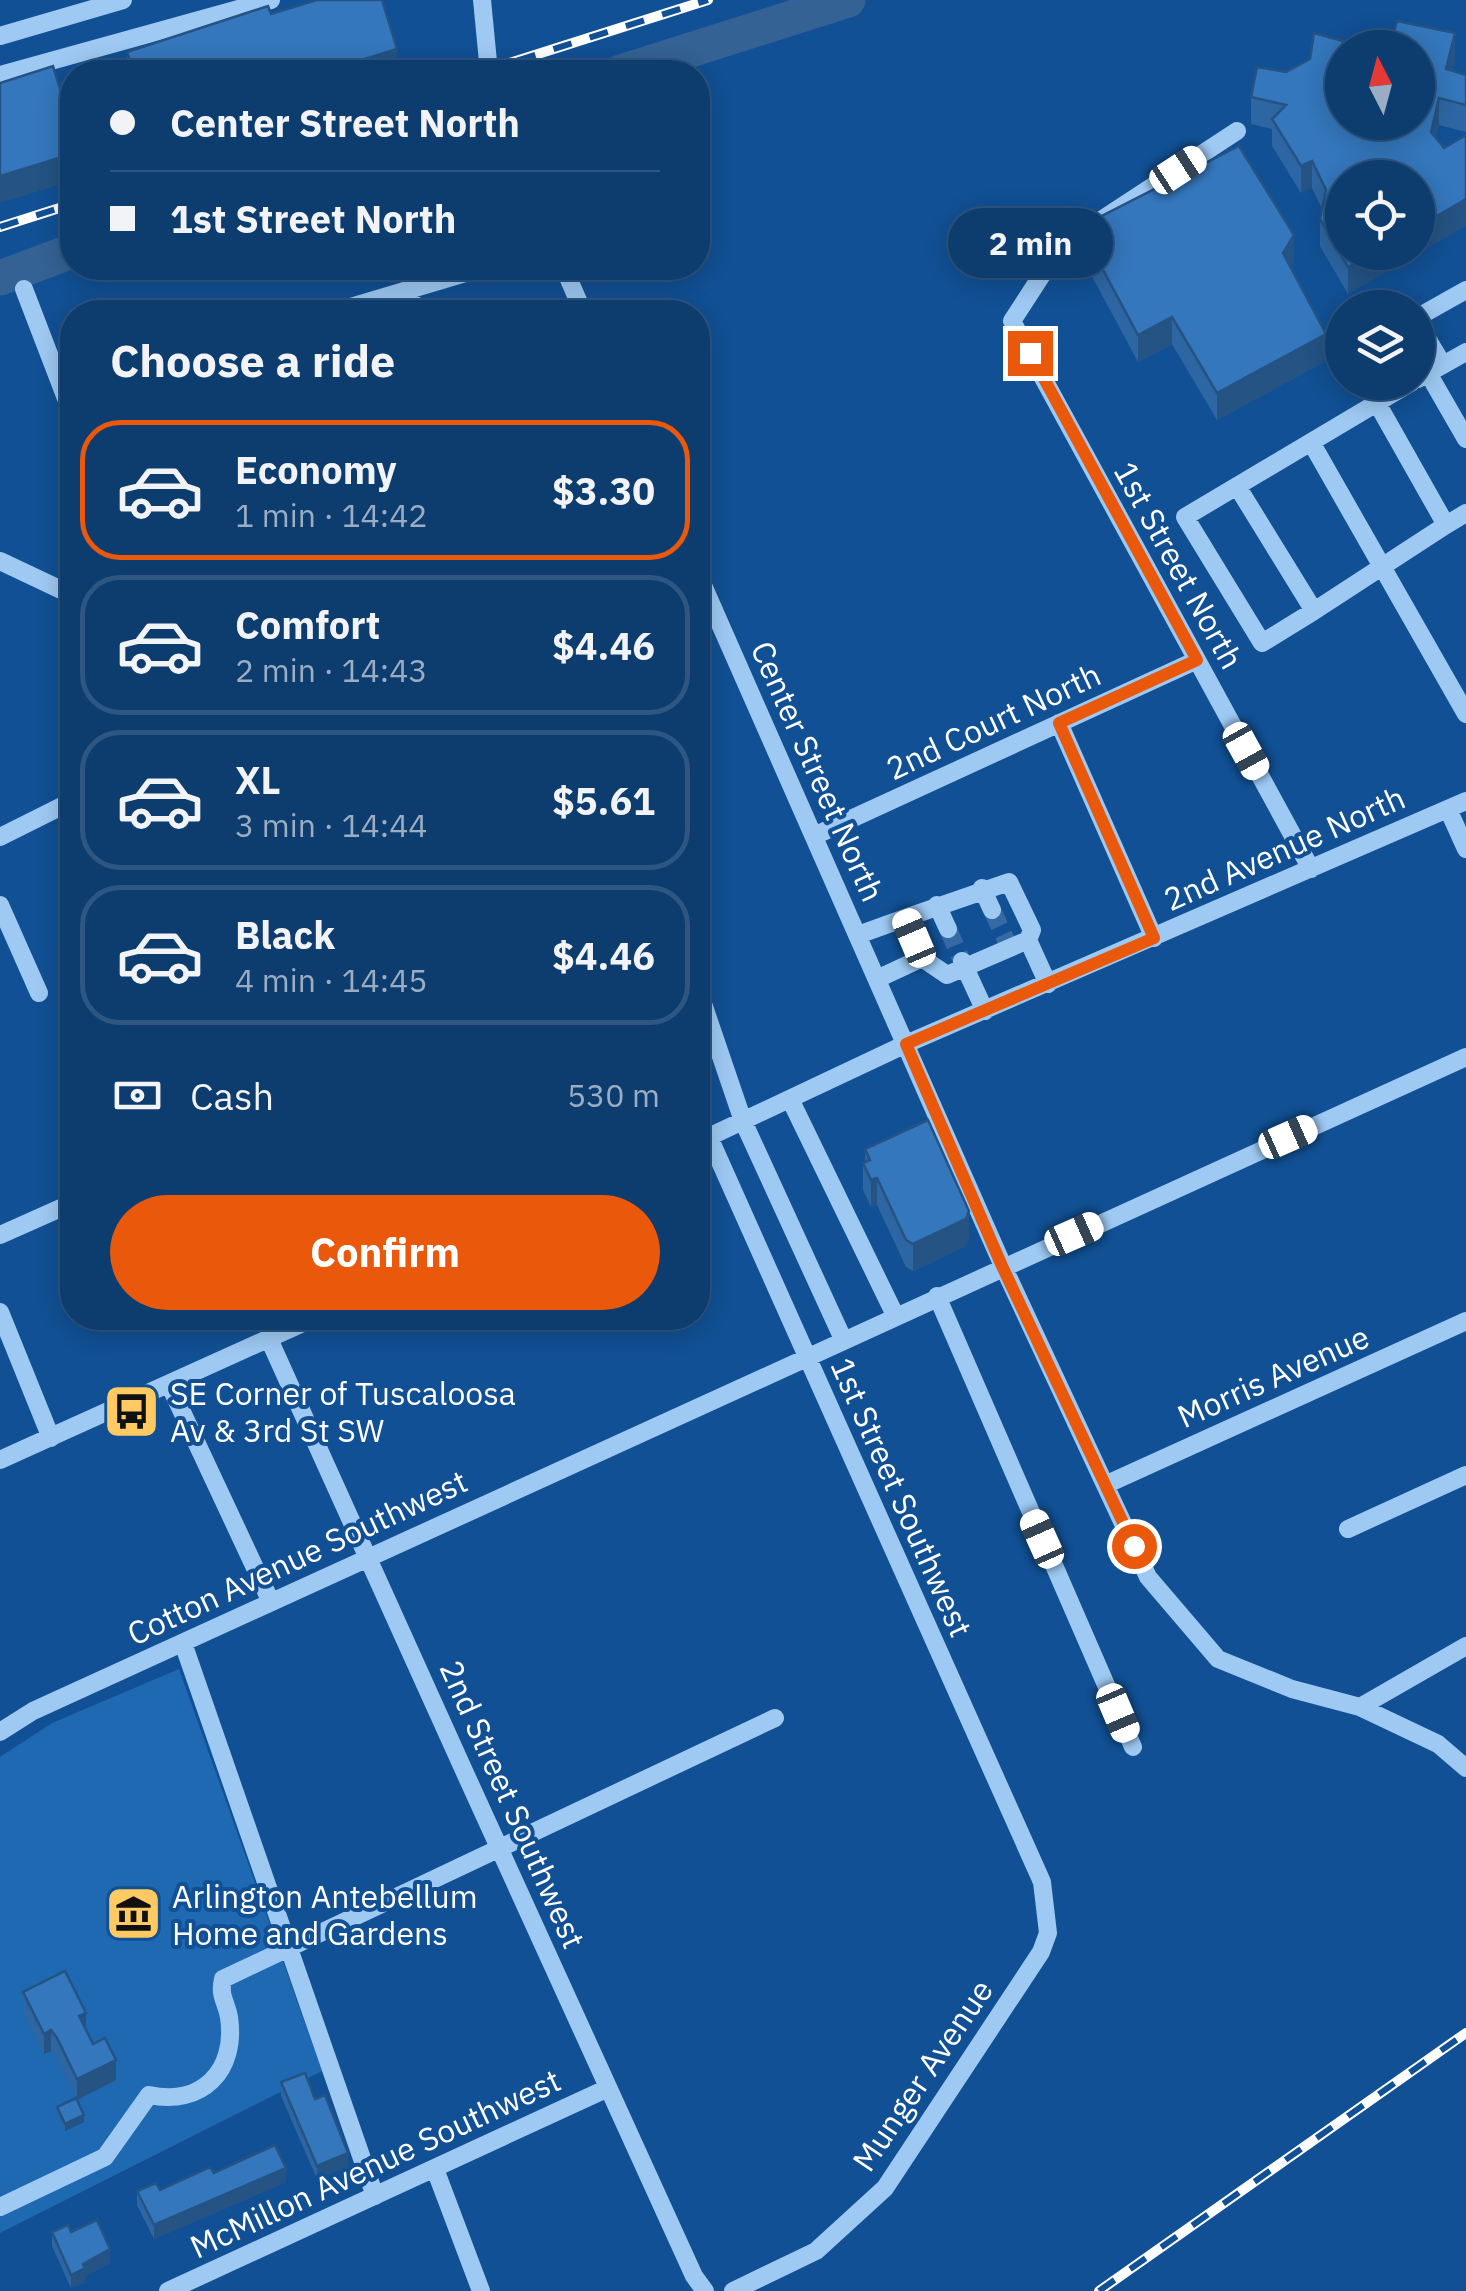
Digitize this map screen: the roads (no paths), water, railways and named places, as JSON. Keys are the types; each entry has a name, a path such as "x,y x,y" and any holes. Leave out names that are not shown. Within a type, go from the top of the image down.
{"street":[{"path":"0,36 123,0"},
{"path":"0,75 271,0"},
{"path":"482,0 489,60"},
{"name":"1st Street North","path":"1238,131 1060,247 1029,289 1012,321 1312,869"},
{"path":"374,300 442,280"},
{"path":"24,289 60,372"},
{"path":"408,290 412,300"},
{"path":"1435,309 1466,290"},
{"path":"1435,369 1466,352"},
{"path":"1435,391 1466,439"},
{"path":"1382,400 1185,517 1262,643 1466,513"},
{"path":"1377,403 1446,525"},
{"path":"1311,442 1466,714"},
{"path":"1237,486 1314,611"},
{"path":"0,561 60,588"},
{"name":"Center Street North","path":"710,601 1002,1266 1148,1577 1218,1659 1292,1689 1360,1706 1438,1744 1466,1768"},
{"name":"2nd Court North","path":"814,836 1197,660"},
{"path":"1059,723 1154,938"},
{"name":"2nd Avenue North","path":"710,1136 906,1044 1466,800"},
{"path":"0,836 60,806"},
{"path":"1448,809 1466,849"},
{"path":"858,935 982,888 1009,882 1032,930 1028,940 1048,984"},
{"path":"982,888 992,910"},
{"path":"0,905 39,993"},
{"path":"937,905 948,929"},
{"path":"905,918 922,958 947,975 1007,944 1028,940"},
{"path":"877,979 922,958"},
{"path":"963,964 985,1011"},
{"path":"710,1024 743,1121 843,1339"},
{"name":"Cotton Avenue Southwest","path":"0,1732 33,1711 1466,1057"},
{"path":"790,1098 895,1315"},
{"name":"1st Street Southwest","path":"710,1154 806,1356 1042,1882"},
{"path":"0,1235 60,1208"},
{"path":"937,1296 1133,1748"},
{"path":"0,1312 51,1438"},
{"name":"Morris Avenue","path":"1105,1485 1466,1321"},
{"path":"0,1460 288,1330"},
{"name":"2nd Street Southwest","path":"269,1339 501,1846 606,2089 694,2276 705,2291"},
{"path":"168,1384 271,1602"},
{"path":"1348,1529 1466,1475"},
{"path":"183,1644 375,2196"},
{"path":"1360,1706 1466,1646"},
{"path":"0,2207 105,2157 149,2095 170,2100 202,2091 220,2074 229,2048 228,2014 220,1994 224,1979 775,1718"},
{"name":"Munger Avenue","path":"733,2291 816,2251 885,2188 1041,1952 1048,1934 1042,1882"},
{"name":"McMillon Avenue Southwest","path":"168,2291 606,2089"},
{"path":"435,2168 481,2291"}],"waterway":[{"path":"659,60 848,0"},
{"path":"0,278 60,256"}],"tunnel":[{"path":"992,910 1006,940"},
{"path":"948,929 962,961"}],"railway":[{"path":"519,60 708,0"},
{"path":"0,227 60,208"},
{"path":"1099,2291 1466,2033"}],"place":[{"name":"SE Corner of Tuscaloosa Av & 3rd St SW","path":"131,1411"},
{"name":"Arlington Antebellum Home and Gardens","path":"133,1914"}]}
